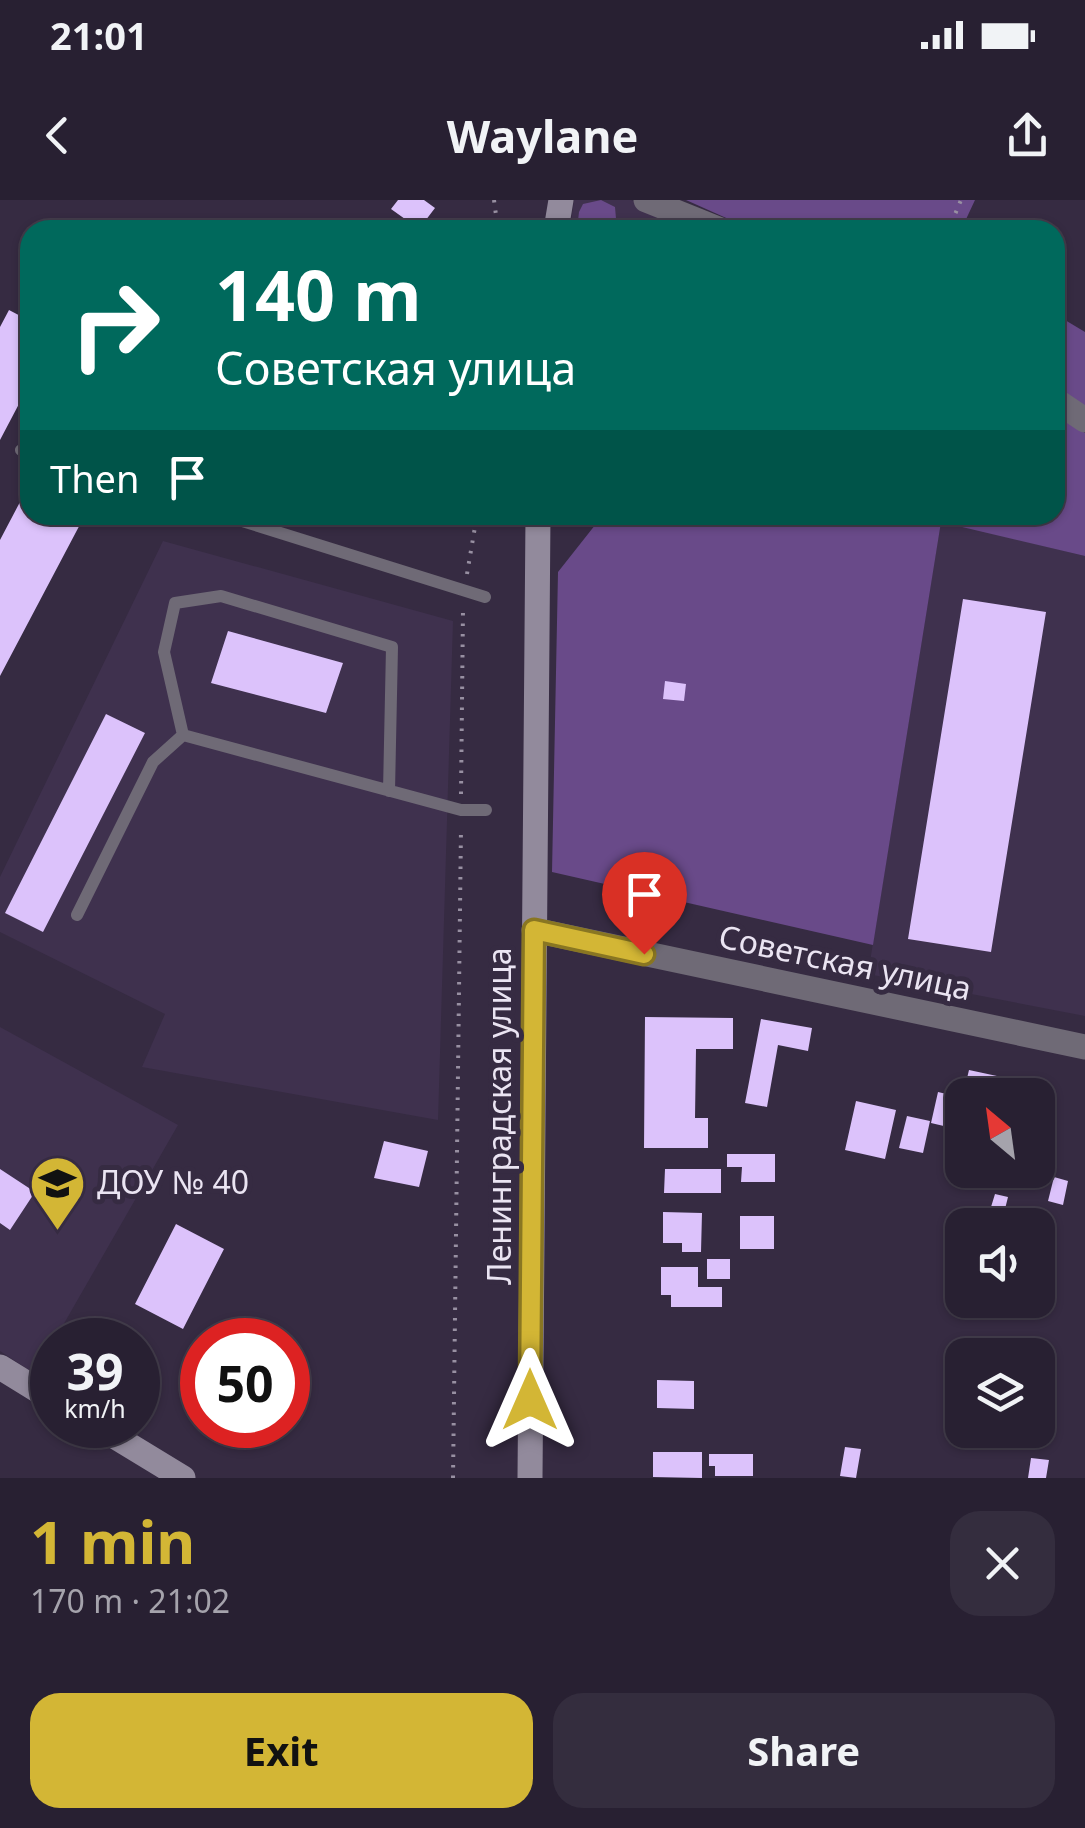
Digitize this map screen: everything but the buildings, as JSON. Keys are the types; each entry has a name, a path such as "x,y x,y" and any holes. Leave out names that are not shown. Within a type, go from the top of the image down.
{"main road":[{"name":"Ленинградская улица","path":"530,1478 538,525"},
{"path":"0,1367 30,1385"},
{"path":"134,1448 183,1478"}],"street":[{"path":"646,200 696,220"},
{"name":"Советская улица","path":"534,930 1085,1047"}],"lane":[{"path":"253,525 485,597"},
{"path":"183,735 164,652 175,603 221,596 392,646 389,791"},
{"path":"183,735 461,810 486,810"},
{"path":"78,915 153,762 183,735"}],"path":[{"path":"453,1478 463,592 475,525"}],"shaded area":[{"path":"574,200 631,200 680,220 571,220"},
{"path":"601,200 615,207 616,220 578,220 583,204"},
{"path":"686,200 975,200 966,220 731,220"},
{"path":"1065,320 1085,332 1085,407 1065,394"},
{"path":"1065,419 1085,433 1085,556 954,525 1065,525"},
{"path":"595,525 941,525 873,945 552,872 558,572"},
{"path":"940,525 957,525 1085,556 1085,1016 868,974"},
{"path":"163,541 453,621 438,1120 142,1067 165,1014 0,932 0,877"},
{"name":"ДОУ № 40","path":"0,1027 178,1125 67,1318 30,1318 30,1371 0,1351"}],"place":[{"name":"ДОУ № 40","path":"58,1232"}],"route":[{"path":"530,1400 534,930 644,954"}]}
